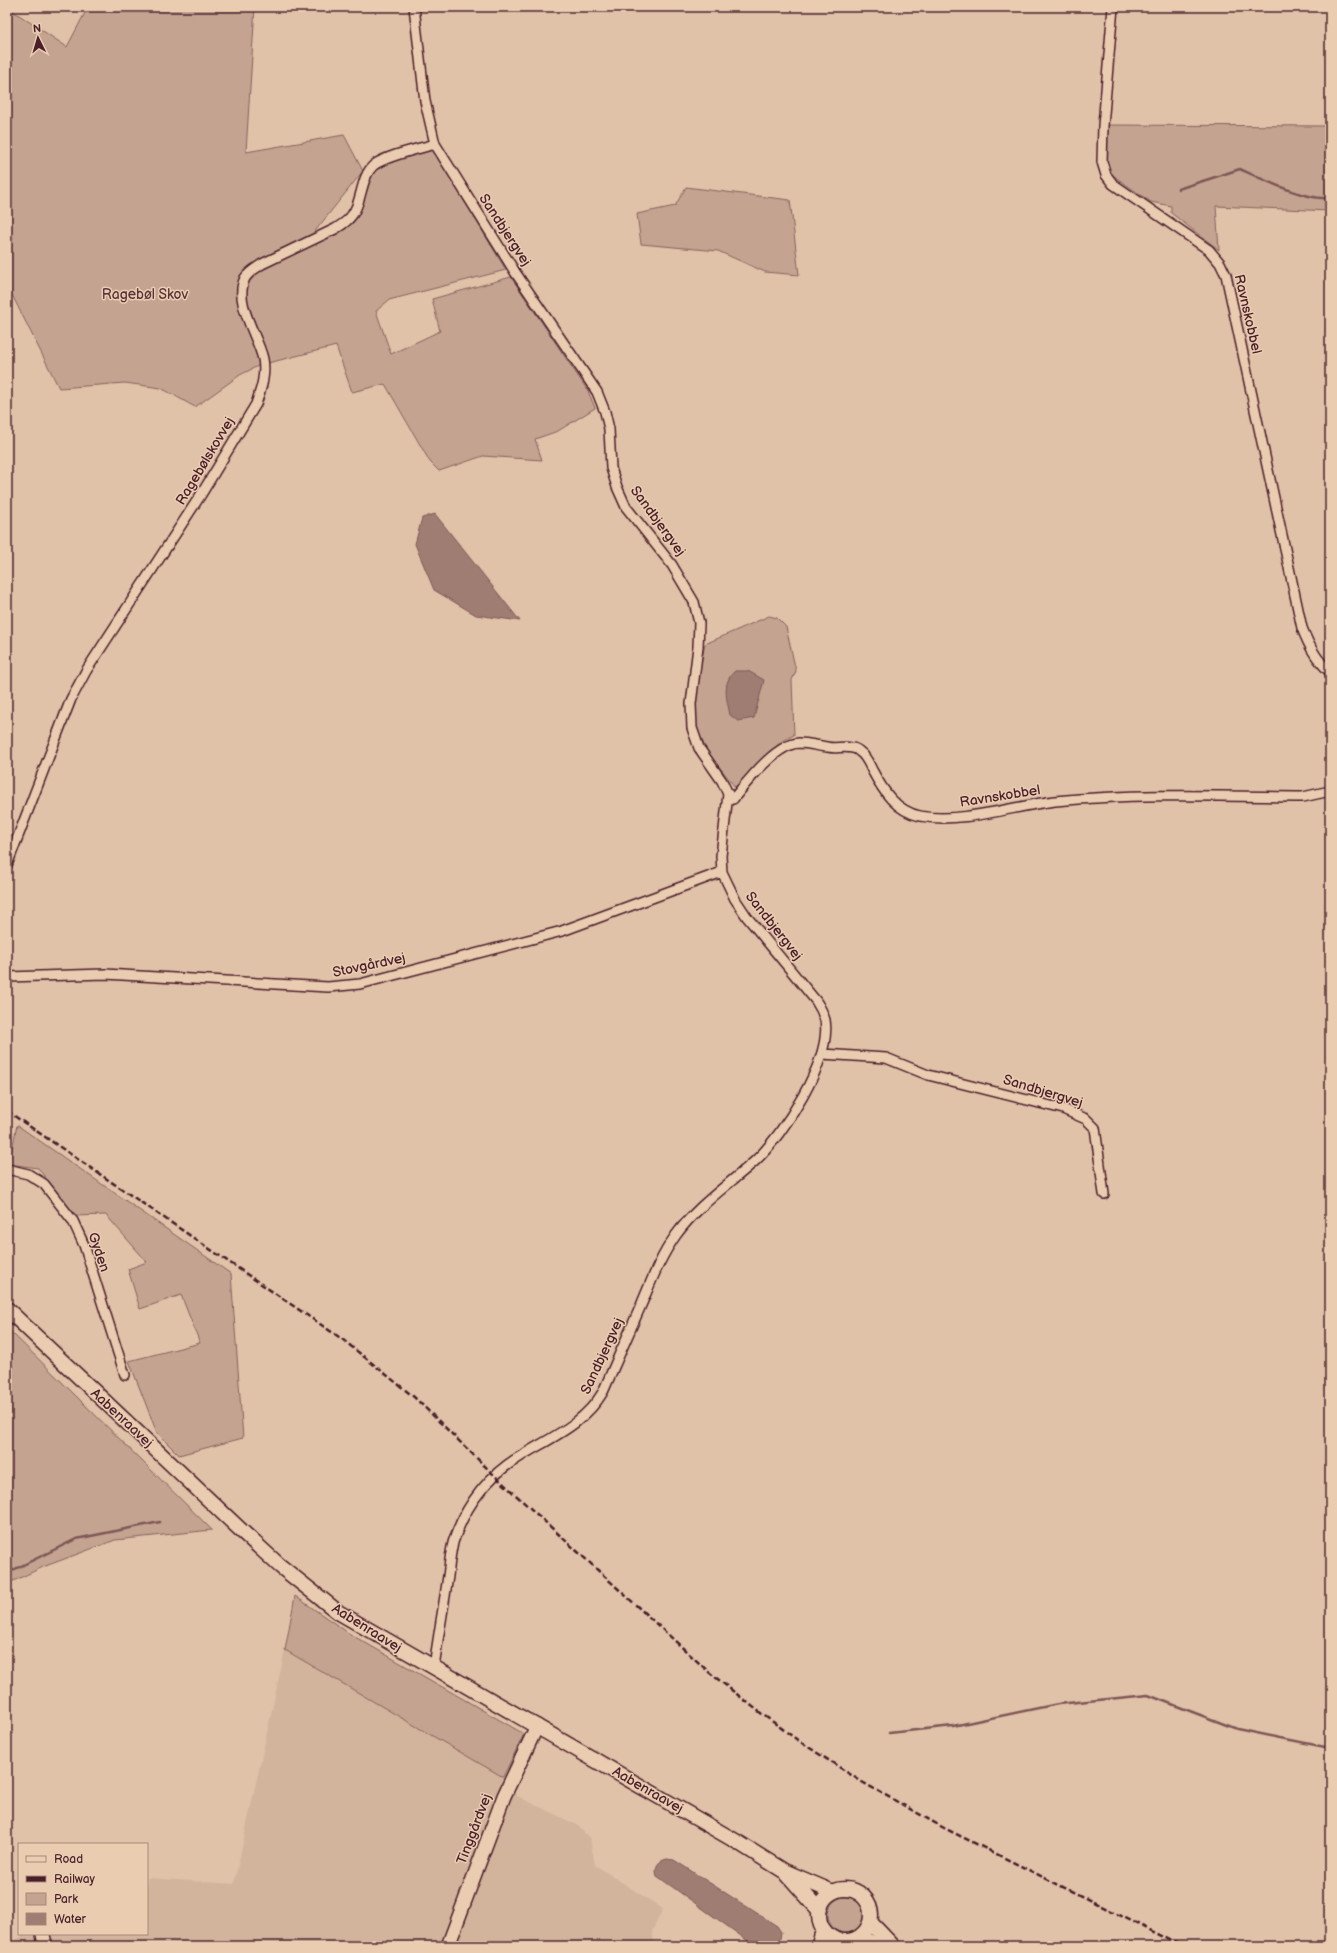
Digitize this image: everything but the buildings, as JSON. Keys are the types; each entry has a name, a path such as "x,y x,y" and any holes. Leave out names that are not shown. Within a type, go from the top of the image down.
{"main road":[{"name":"Aabenraavej","path":"7,1309 280,1566 338,1612 431,1667 537,1726 739,1843 784,1871 833,1892"},
{"name":"Aabenraavej","path":"784,1871 819,1910"},
{"path":"848,1889 862,1895 871,1908 868,1928 860,1937 833,1943 832,1937 823,1929 820,1923 819,1910 822,1903 833,1892 848,1889"},
{"path":"870,1922 893,1946"},
{"path":"860,1937 879,1946"}],"street":[{"name":"Sandbjergvej","path":"414,7 425,101 435,144 515,272 597,392 605,412 609,429 611,468 617,487 626,506 672,565 694,602 699,623 698,647 691,704 692,728 699,748 722,781 728,794 729,800 721,856 722,872 735,899 747,917 822,1010 825,1022 822,1054 802,1097 774,1140 756,1160 692,1215 662,1256 603,1392 596,1403 574,1425 519,1457 494,1475 480,1491 467,1510 454,1538 435,1660 431,1667"},
{"name":"Ravnskobbel","path":"1114,7 1103,126 1102,162 1106,175 1113,184 1209,250 1220,263 1226,275 1302,628 1309,646 1319,662 1330,672"},
{"name":"Ragebølskovvej","path":"7,865 71,699 86,671 202,493 256,404 262,388 264,373 263,358 246,312 242,294 245,279 251,272 262,264 347,222 355,211 368,174 374,166 386,160 435,144"},
{"name":"Ravnskobbel","path":"729,800 733,799 774,755 788,744 800,743 828,748 852,748 860,752 866,757 882,788 894,803 907,811 920,816 936,818 962,816 1053,802 1124,796 1303,797 1330,791"},
{"name":"Stovgårdvej","path":"7,977 105,974 328,987 360,984 562,931 722,872"},
{"name":"Sandbjergvej","path":"822,1054 886,1058 928,1075 1063,1109 1086,1119 1095,1128 1104,1194"},
{"name":"Gyden","path":"7,1169 28,1174 44,1184 73,1220 84,1245 125,1375"},
{"name":"Tinggårdvej","path":"448,1946 504,1796 537,1726"},
{"path":"818,1946 823,1929"},
{"path":"43,1935 45,1946"}],"shaded area":[{"path":"285,1650 503,1777 517,1796 577,1825 590,1839 595,1865 663,1909 652,1931 655,1946 7,1946 24,1935 148,1935 148,1878 234,1884"}],"green space":[{"name":"Ragebøl Skov","path":"7,7 67,47 88,7 255,7 246,152 344,135 363,171 312,235 242,275 236,295 260,365 240,375 195,407 161,388 125,383 59,388 7,285 7,239 10,234 7,232"},
{"path":"1105,125 1330,126 1330,211 1216,206 1219,250 1171,213 1171,206 1151,202 1111,174 1103,152"},
{"path":"433,149 506,270 389,300 376,311 391,354 440,331 432,299 511,277 588,391 595,408 558,431 535,439 542,460 483,456 439,471 430,462 385,384 352,392 336,346 268,363 248,306 246,286 260,270 346,229 355,214 369,180 377,168 396,159"},
{"path":"686,187 790,200 799,275 765,272 718,251 641,244 637,214 675,206"},
{"path":"769,616 777,618 786,627 796,671 792,680 794,735 782,741 735,787 704,746 696,731 695,707 700,666 705,644"},
{"path":"17,1125 231,1274 243,1438 179,1455 157,1433 129,1361 200,1343 181,1295 140,1309 128,1269 147,1262 106,1215 74,1216 38,1168 9,1164"},
{"path":"7,1328 212,1530 115,1540 43,1567 7,1584"},
{"path":"295,1596 350,1634 524,1734 503,1777 285,1650"},
{"path":"850,1897 859,1902 863,1908 863,1922 859,1928 850,1933 842,1933 833,1928 829,1922 828,1911 833,1902 839,1898"}],"water":[{"path":"435,514 520,621 476,615 434,590 415,544 422,518"},
{"path":"735,671 748,671 764,680 754,718 738,721 730,715 726,686"},
{"path":"667,1859 674,1860 777,1926 781,1932 780,1939 775,1946 755,1946 657,1876 656,1867 661,1861"}],"waterway":[{"path":"1178,189 1240,169 1297,193 1320,198 1330,198"},
{"path":"7,1573 76,1539 160,1522"},
{"path":"889,1733 953,1726 1058,1704 1148,1695 1237,1729 1330,1748"}],"railway":[{"path":"7,1111 342,1339 414,1397 494,1475 710,1673 799,1741 862,1782 944,1828 1182,1946"}]}
